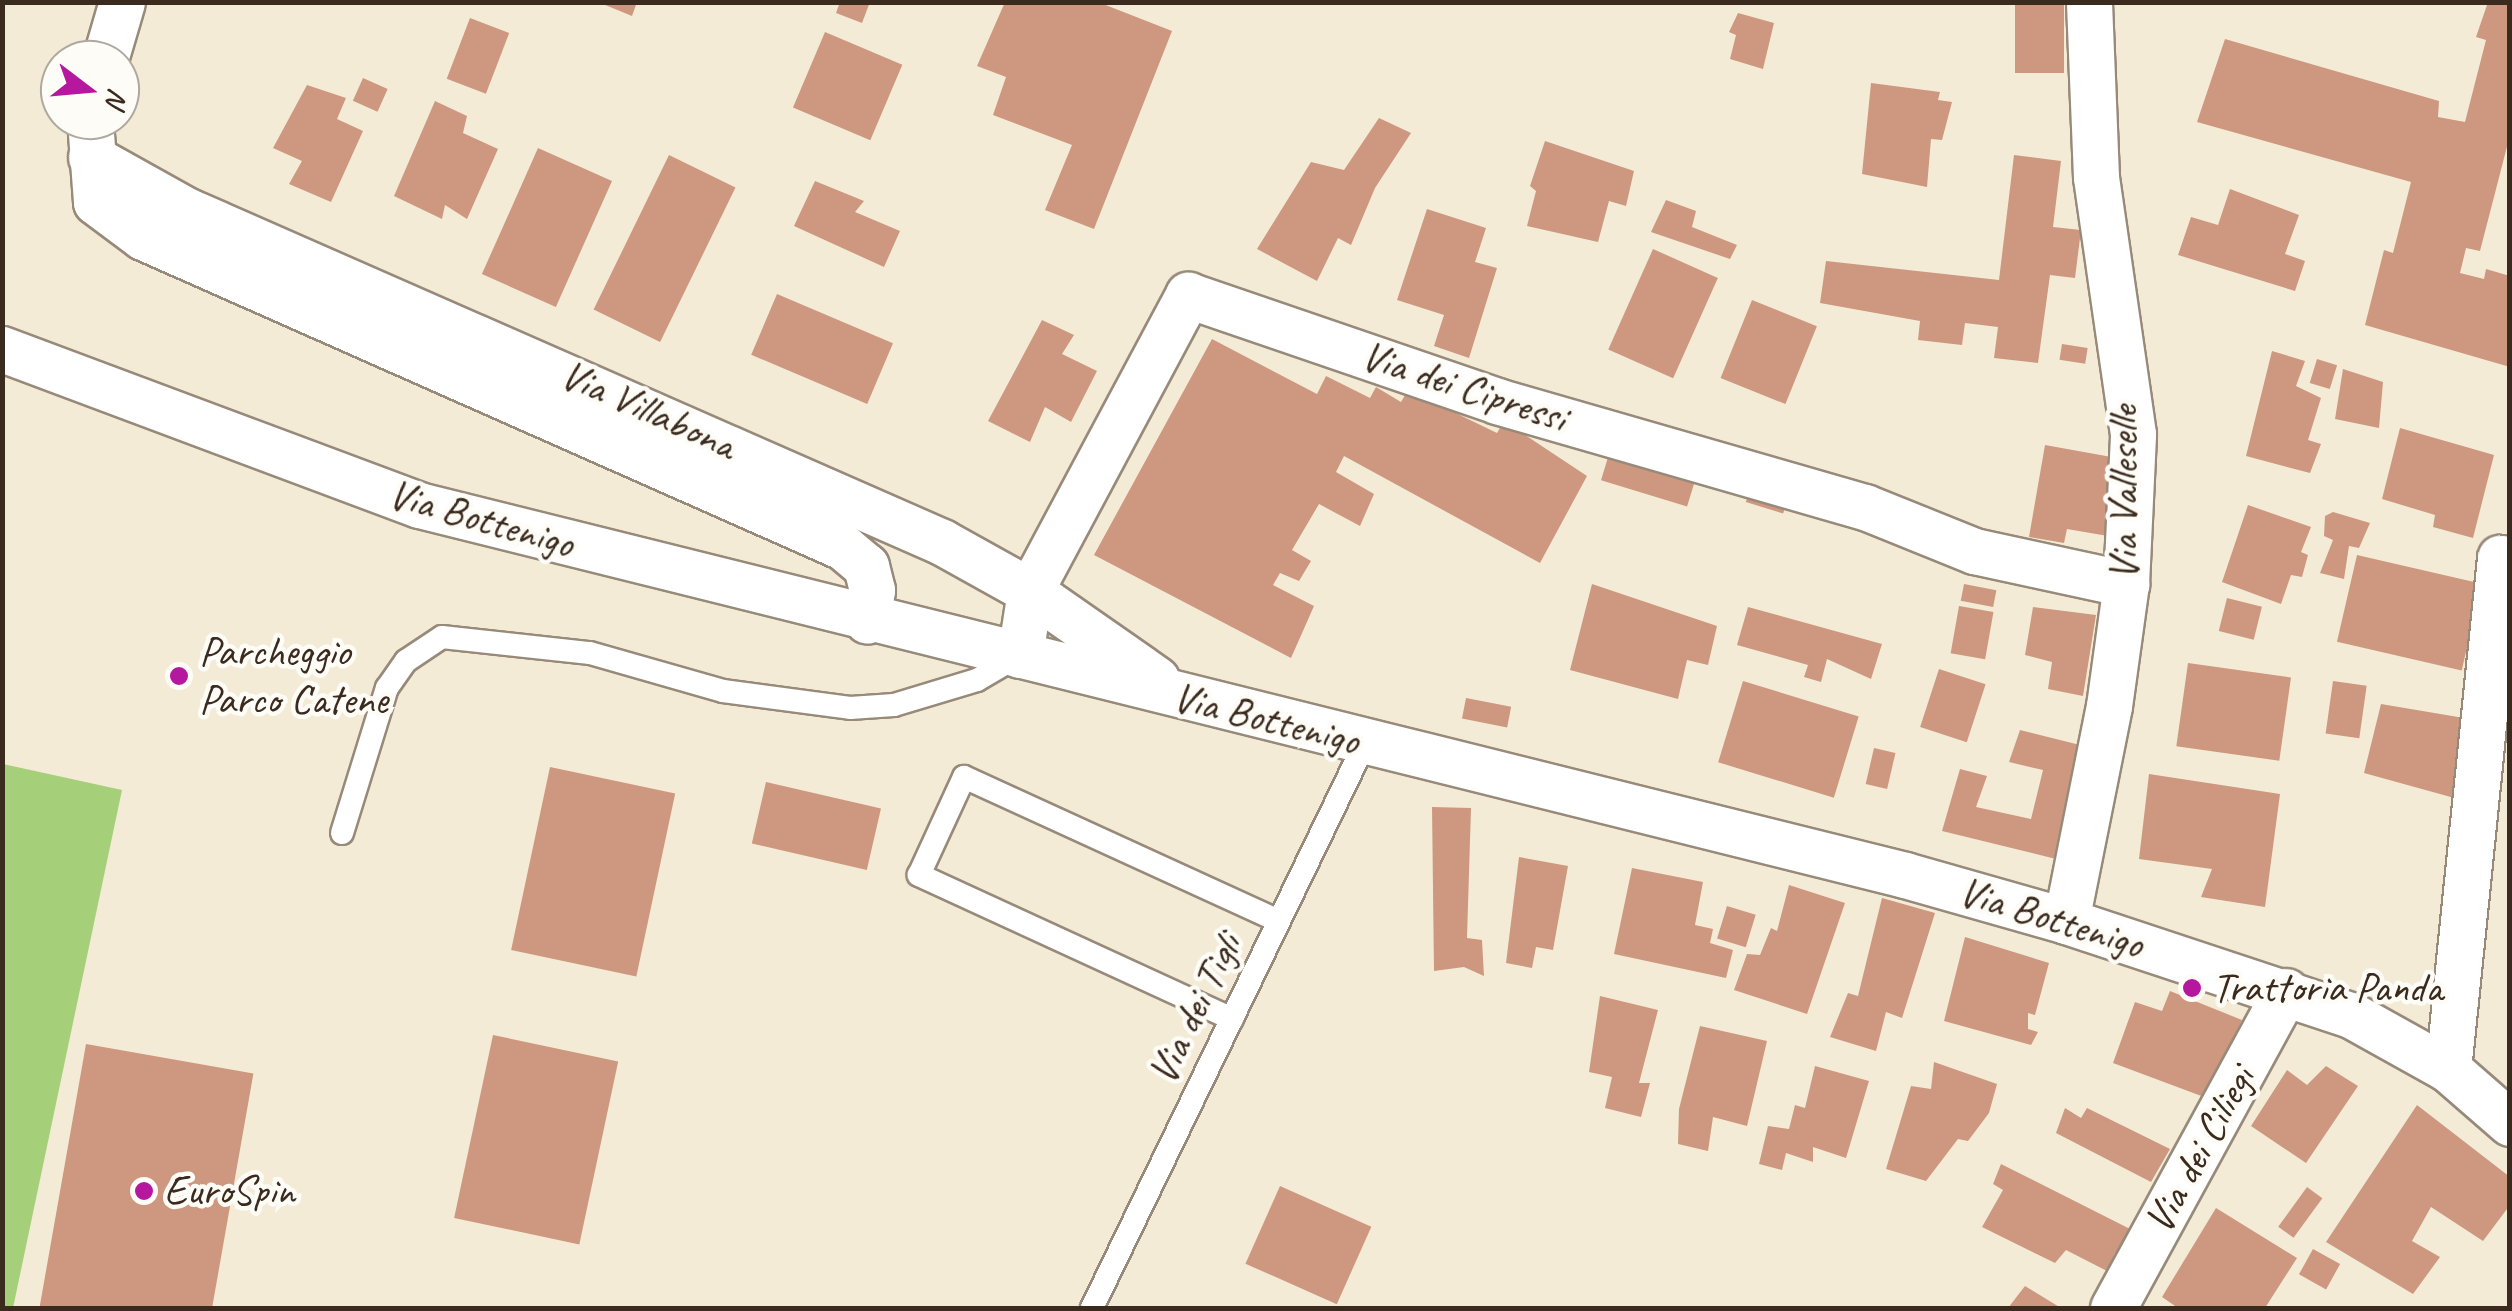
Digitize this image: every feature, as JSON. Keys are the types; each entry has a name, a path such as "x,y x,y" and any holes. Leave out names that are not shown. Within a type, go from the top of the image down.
{"street":[{"path":"111,40 122,2"},
{"name":"Via Valleselle","path":"2066,921 2110,706 2126,584 2133,434 2096,177 2088,2"},
{"name":"Via Villabona","path":"90,140 96,202 143,236 843,547 866,566 872,590 867,621"},
{"name":"Via Villabona","path":"93,140 186,210 736,448 942,542 1030,591 1186,700"},
{"name":"Via dei Cipressi","path":"1020,655 1030,591 1188,295 1497,400 1865,507 1974,551 2126,584"},
{"name":"Via Bottenigo","path":"2,349 419,505 867,621 1020,655 1186,700 1905,875 2066,921 2351,1015 2448,1069 2510,1124"},
{"path":"2448,1069 2500,558"},
{"name":"Via dei Ciliegi","path":"2113,1308 2286,991"}],"lane":[{"path":"342,832 386,688 406,661 442,637 590,654 723,690 850,708 894,704 978,680 1020,655"},
{"name":"Via dei Tigli","path":"1092,1308 1365,743"},
{"path":"1232,1019 919,875 964,777 1278,922"}],"green space":[{"path":"3,764 122,790 13,1308 2,1308"}],"building":[{"path":"598,2 637,2 632,16"},
{"path":"840,2 870,2 862,23 836,13"},
{"path":"1005,2 1098,2 1172,31 1094,229 1045,210 1072,145 993,115 1006,77 977,66"},
{"path":"2015,2 2064,2 2064,73 2015,73"},
{"path":"2488,2 2510,4 2510,135 2480,251 2466,248 2460,273 2484,279 2486,269 2510,276 2510,367 2365,325 2384,250 2393,253 2411,182 2197,122 2225,39 2439,101 2438,117 2465,122 2486,40 2476,37"},
{"path":"1738,13 1774,23 1763,69 1730,59 1736,35 1729,32"},
{"path":"470,18 509,33 486,94 447,79"},
{"path":"825,32 902,65 870,140 793,107"},
{"path":"363,78 388,89 377,112 353,101"},
{"path":"1871,83 1940,92 1938,100 1952,102 1942,140 1931,139 1927,187 1862,174"},
{"path":"307,85 346,98 337,119 363,131 331,202 289,184 302,161 273,148"},
{"path":"435,101 467,116 463,133 498,149 467,219 445,205 442,219 394,196"},
{"path":"1379,118 1411,133 1375,188 1351,245 1338,238 1317,281 1257,249 1311,162 1344,170"},
{"path":"1545,141 1634,171 1626,206 1609,201 1598,242 1527,226 1536,191 1530,186"},
{"path":"538,148 612,181 556,307 482,274"},
{"path":"669,155 736,187 660,342 594,310"},
{"path":"2014,155 2061,161 2053,227 2081,230 2075,278 2050,275 2038,363 1994,358 1998,327 1965,323 1962,345 1918,340 1920,321 1820,303 1826,261 1999,280"},
{"path":"815,181 864,201 855,212 900,231 884,267 794,226"},
{"path":"2230,189 2299,215 2285,254 2305,261 2295,291 2178,255 2191,217 2218,225"},
{"path":"1666,200 1696,211 1692,227 1737,245 1730,259 1651,232"},
{"path":"1427,209 1486,228 1475,262 1497,268 1469,358 1434,346 1444,315 1397,300"},
{"path":"1653,249 1718,278 1673,378 1608,349"},
{"path":"777,294 893,343 867,404 751,355"},
{"path":"1752,300 1817,326 1785,404 1721,378"},
{"path":"1042,320 1074,335 1062,354 1097,371 1071,422 1045,407 1030,442 988,421"},
{"path":"1212,339 1317,394 1326,376 1370,398 1376,387 1401,402 1408,390 1497,433 1504,421 1587,476 1540,563 1344,456 1336,472 1374,494 1360,526 1319,504 1292,550 1311,561 1299,581 1280,573 1273,585 1314,606 1291,658 1094,555"},
{"path":"2062,344 2088,348 2085,364 2059,360"},
{"path":"2272,351 2305,361 2296,386 2321,398 2308,440 2321,444 2310,473 2246,456"},
{"path":"2317,359 2337,365 2330,389 2310,383"},
{"path":"2343,369 2383,382 2379,428 2335,419"},
{"path":"2400,428 2494,455 2473,538 2433,527 2435,515 2382,499"},
{"path":"1613,441 1699,467 1687,507 1601,480"},
{"path":"2045,445 2117,458 2108,536 2067,529 2064,543 2029,537"},
{"path":"1752,482 1789,493 1783,513 1746,502"},
{"path":"2248,505 2311,527 2301,552 2308,555 2302,577 2291,575 2281,604 2222,582"},
{"path":"2333,512 2370,523 2359,548 2349,546 2344,579 2320,573 2333,540 2324,536 2325,516"},
{"path":"2357,555 2482,584 2462,671 2337,642"},
{"path":"1592,584 1717,626 1708,665 1687,660 1678,699 1570,670"},
{"path":"1964,584 1996,590 1993,607 1961,601"},
{"path":"2227,598 2262,607 2254,640 2219,631"},
{"path":"1959,606 1993,612 1985,659 1951,653"},
{"path":"1748,607 1882,644 1871,679 1827,659 1821,682 1804,677 1808,665 1737,645"},
{"path":"2033,607 2096,615 2083,696 2048,689 2052,662 2025,655"},
{"path":"2188,663 2291,677 2279,761 2176,746"},
{"path":"1939,669 1986,684 1967,742 1920,727"},
{"path":"1743,681 1859,716 1834,798 1718,762"},
{"path":"2333,681 2367,686 2359,738 2326,733"},
{"path":"1466,698 1511,707 1507,727 1462,719"},
{"path":"2381,704 2470,719 2458,799 2364,773"},
{"path":"2020,730 2088,747 2060,860 1942,831 1960,769 1987,776 1976,807 2031,819 2043,770 2009,762"},
{"path":"1874,748 1895,753 1887,789 1866,784"},
{"path":"550,767 675,794 636,977 511,950"},
{"path":"2149,774 2280,794 2265,907 2201,897 2212,869 2139,859"},
{"path":"766,782 881,809 867,870 752,843"},
{"path":"1432,807 1471,808 1467,938 1482,940 1484,976 1464,967 1434,971"},
{"path":"1519,857 1568,866 1553,950 1536,947 1532,968 1506,963"},
{"path":"1632,868 1703,882 1695,925 1713,929 1710,943 1733,950 1726,978 1614,954"},
{"path":"1789,885 1845,903 1807,1014 1734,990 1747,954 1760,955 1771,928 1777,931"},
{"path":"1882,898 1935,913 1902,1018 1886,1012 1876,1051 1830,1037 1848,993 1858,996"},
{"path":"1727,906 1756,915 1746,947 1717,939"},
{"path":"1965,937 2049,963 2035,1015 2028,1013 2028,1029 2038,1032 2031,1045 1944,1021"},
{"path":"2170,991 2242,1020 2204,1097 2113,1063 2135,1002 2162,1011"},
{"path":"1600,996 1658,1010 1639,1083 1650,1083 1641,1117 1605,1108 1612,1077 1589,1072"},
{"path":"1700,1026 1767,1041 1747,1126 1713,1117 1708,1151 1678,1144 1679,1109"},
{"path":"493,1035 618,1062 579,1245 454,1218"},
{"name":"EuroSpin","path":"86,1044 253,1074 212,1308 39,1308"},
{"path":"1934,1062 1997,1084 1989,1113 1968,1141 1958,1139 1926,1181 1886,1169 1911,1086 1931,1089"},
{"path":"1815,1066 1869,1081 1846,1158 1813,1147 1813,1162 1786,1153 1782,1170 1759,1164 1768,1126 1789,1129 1795,1105 1805,1108"},
{"path":"2326,1066 2358,1086 2306,1163 2251,1126 2287,1070 2307,1085"},
{"path":"2417,1105 2510,1177 2510,1205 2483,1241 2431,1207 2412,1241 2440,1257 2413,1294 2326,1242"},
{"path":"2065,1108 2081,1118 2087,1108 2170,1149 2151,1182 2056,1133"},
{"path":"2001,1164 2142,1235 2127,1262 2115,1253 2107,1271 2066,1250 2055,1263 1982,1227 2003,1190 1993,1184"},
{"path":"1280,1186 1371,1227 1337,1304 1245,1264"},
{"path":"2307,1187 2322,1198 2294,1238 2278,1227"},
{"path":"2216,1208 2297,1258 2265,1308 2178,1308 2162,1297"},
{"path":"2313,1249 2340,1264 2326,1289 2299,1274"},
{"path":"2025,1286 2061,1308 2008,1308"}],"place":[{"name":"Parcheggio Parco Catene","path":"179,676"},
{"name":"Trattoria Panda","path":"2192,988"},
{"name":"EuroSpin","path":"144,1191"}]}
